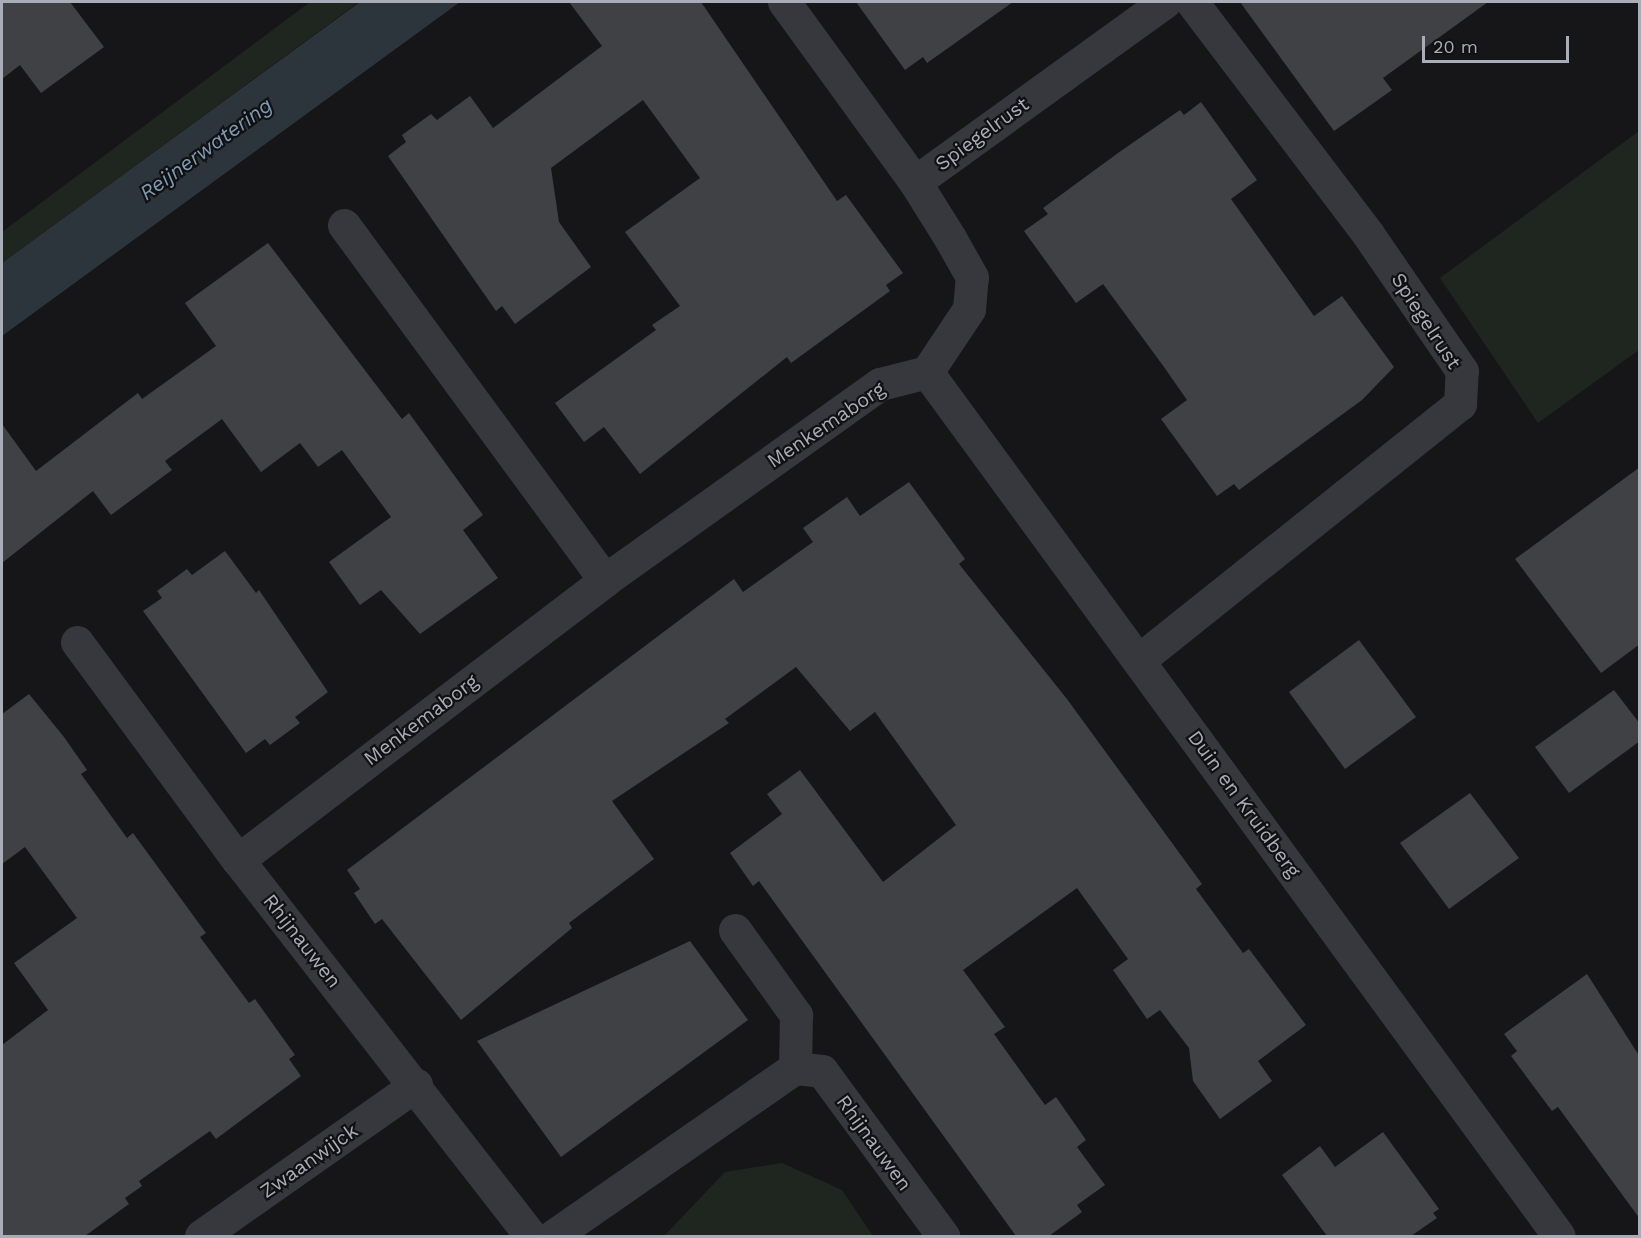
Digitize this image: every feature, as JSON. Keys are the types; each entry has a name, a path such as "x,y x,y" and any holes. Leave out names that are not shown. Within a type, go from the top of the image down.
{"street":[{"path":"784,2 915,182 972,277 969,309 927,372"},
{"name":"Spiegelrust","path":"915,182 1165,2"},
{"name":"Spiegelrust","path":"1139,660 1460,405 1462,371 1368,234 1192,2"},
{"path":"344,225 605,580"},
{"name":"Duin en Kruidberg","path":"927,372 1559,1236"},
{"name":"Menkemaborg","path":"238,860 605,580 880,384 927,372"},
{"name":"Rhijnauwen","path":"77,642 238,860 416,1085 531,1236"},
{"path":"554,1236 795,1068 796,1015 735,930"},
{"name":"Rhijnauwen","path":"795,1068 822,1071 943,1236"},
{"name":"Zwaanwijck","path":"201,1236 416,1085"}],"shaded area":[{"path":"310,2 359,2 2,263 2,232"},
{"path":"1639,131 1639,350 1538,423 1440,278"},
{"path":"782,1163 842,1190 873,1236 664,1236 725,1172"}],"water":[{"name":"Reijnerwatering","path":"360,2 460,2 2,336 2,263"}],"building":[{"path":"2,2 70,2 104,47 41,93 20,65 2,79"},
{"path":"569,2 701,2 837,201 846,195 903,273 886,285 890,291 791,363 787,357 640,474 604,427 584,442 555,403 656,330 652,325 680,306 625,232 700,178 643,100 551,168 559,222 591,267 515,324 502,306 496,311 388,156 406,142 402,135 431,114 437,120 470,96 493,128 602,46"},
{"path":"856,2 1013,2 927,63 923,57 905,70"},
{"path":"1240,2 1488,2 1383,78 1392,90 1334,131"},
{"path":"1201,102 1257,180 1231,199 1314,316 1342,296 1394,367 1362,400 1239,490 1234,484 1217,496 1161,419 1187,400 1164,367 1103,284 1076,303 1024,231 1048,214 1043,208 1118,153 1180,110 1184,115"},
{"path":"268,243 402,419 409,413 483,515 463,530 498,578 420,634 381,590 360,605 329,562 391,517 342,450 318,467 300,443 261,472 222,419 165,461 172,470 111,515 93,491 2,563 2,424 36,471 138,393 142,399 216,346 185,303"},
{"path":"1640,467 1640,644 1601,673 1515,559"},
{"path":"909,482 965,559 959,564 1067,699 1202,884 1196,889 1243,953 1249,949 1306,1025 1258,1061 1272,1081 1220,1119 1193,1081 1189,1048 1160,1010 1147,1019 1113,970 1128,959 1077,888 963,970 1005,1027 994,1034 1045,1105 1056,1097 1086,1140 1077,1147 1105,1185 1077,1205 1082,1212 1049,1236 1016,1236 759,881 753,886 730,853 782,814 767,794 800,770 883,882 956,825 875,712 850,731 796,667 725,719 729,723 612,801 654,859 569,923 572,928 461,1020 382,919 375,924 354,893 360,889 347,870 734,579 743,592 813,542 803,528 847,497 860,516"},
{"path":"225,551 256,593 259,590 328,692 295,717 300,723 270,745 265,739 246,753 143,611 162,598 157,591 187,569 192,575"},
{"path":"1359,640 1416,717 1345,769 1289,692"},
{"path":"1614,690 1640,724 1640,741 1569,793 1535,747"},
{"path":"29,694 87,770 81,774 127,838 133,833 206,933 200,937 249,1003 255,999 295,1055 289,1059 301,1076 216,1139 210,1131 139,1181 142,1186 125,1198 129,1204 85,1236 2,1236 2,1045 48,1010 14,963 77,918 25,847 2,864 2,714"},
{"path":"1470,793 1519,858 1449,909 1400,843"},
{"path":"690,941 748,1020 561,1157 477,1041"},
{"path":"1587,974 1640,1057 1640,1219 1558,1107 1552,1111 1511,1056 1517,1051 1504,1034"},
{"path":"1383,1132 1439,1209 1433,1213 1437,1218 1411,1236 1327,1236 1282,1175 1320,1146 1335,1167"}]}
